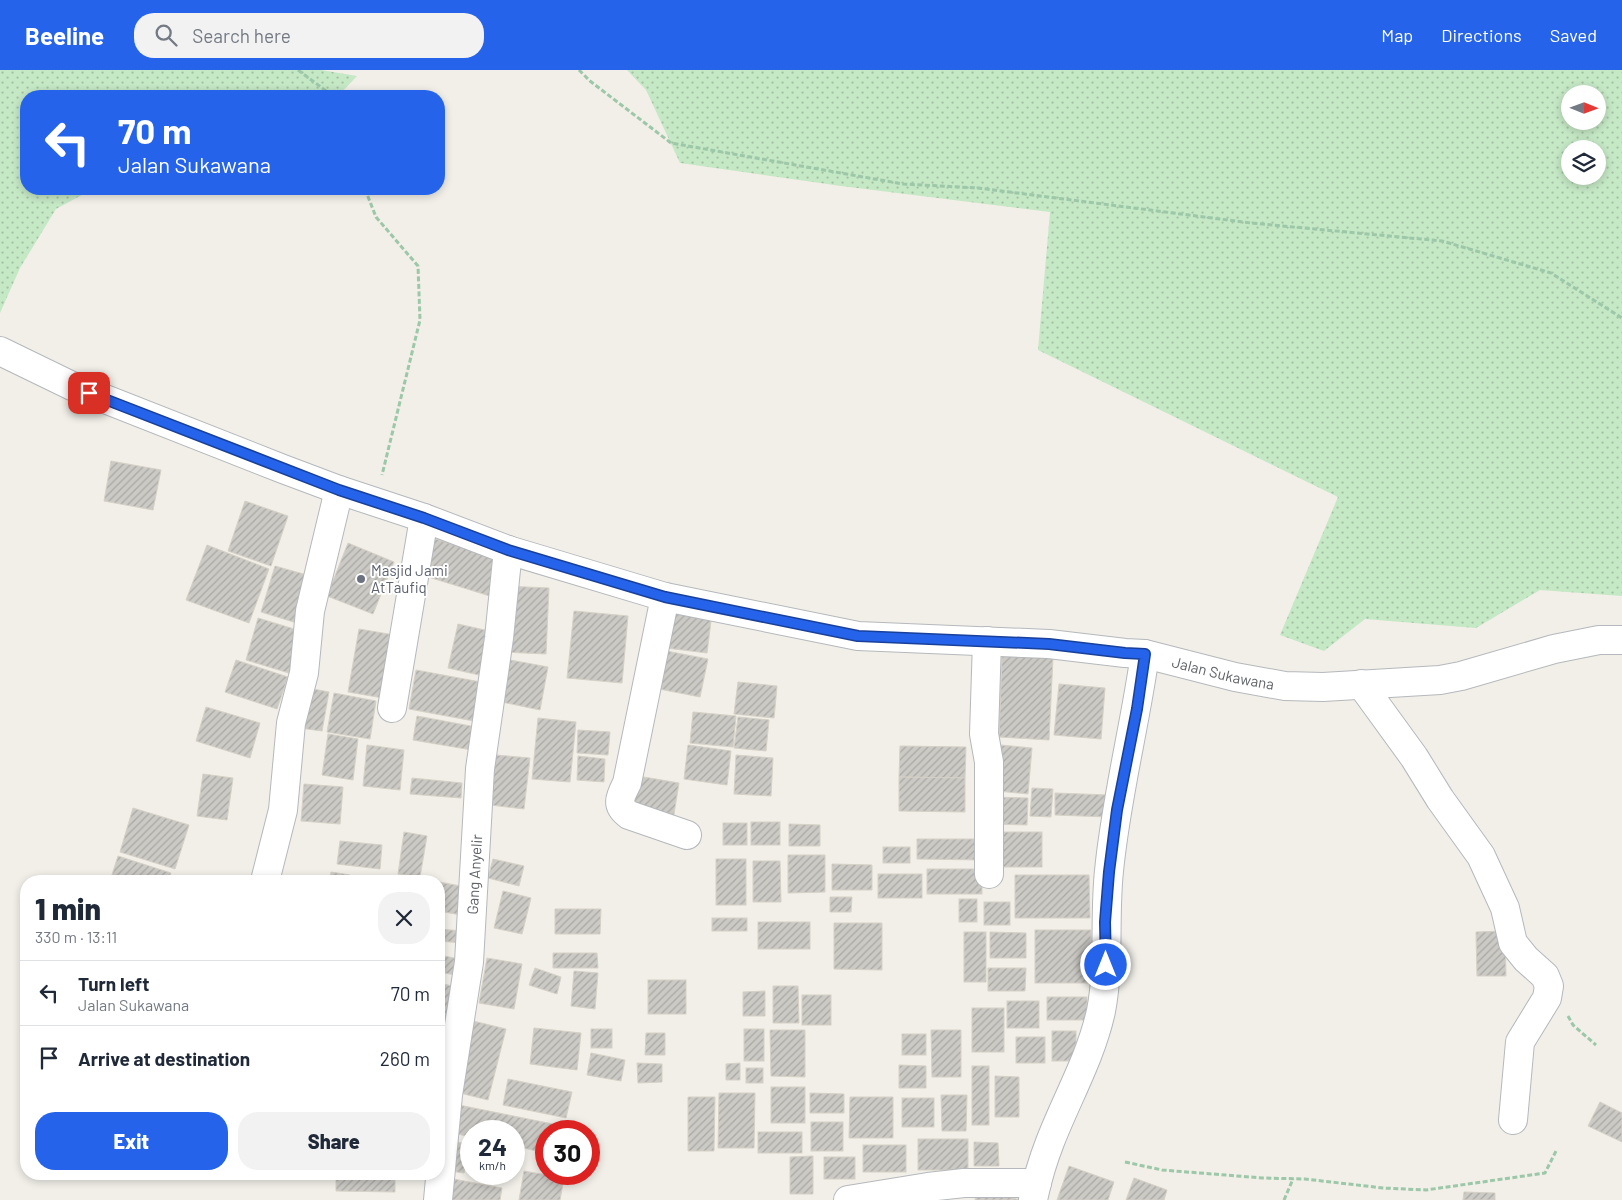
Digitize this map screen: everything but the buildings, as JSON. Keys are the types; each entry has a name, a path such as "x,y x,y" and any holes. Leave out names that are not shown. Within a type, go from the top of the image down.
{"street":[{"name":"Jalan Sukawana","path":"0,351 72,386 339,490 424,518 508,550 665,597 858,636 1049,644 1145,654 1235,678 1285,686 1323,687 1440,680 1469,674 1554,648 1599,640 1622,640"},
{"path":"267,875 283,810 291,722 304,673 310,611 339,490"},
{"path":"392,708 424,518"},
{"name":"Gang Anyelir","path":"445,1126 448,1095 469,962 480,769 499,638 508,550"},
{"path":"665,597 627,783 621,794 620,803 621,810 629,815 687,835"},
{"path":"987,641 984,734 989,762 989,874"},
{"path":"848,1200 964,1183 1035,1191 1049,1143 1085,1061 1101,1011 1106,965 1105,922 1109,872 1117,810 1137,709 1145,654"},
{"path":"1360,684 1414,757 1440,800 1481,856 1506,908 1513,942 1526,959 1545,976 1549,986 1547,998 1520,1042 1513,1120"},
{"name":"Gang Anyelir","path":"438,1200 440,1180"}],"path":[{"path":"298,70 325,90"},
{"path":"579,70 590,82 671,143 903,184 978,188 1251,223 1442,241 1551,273 1622,318"},
{"path":"367,195 376,217 418,266 420,320 375,502"},
{"path":"1125,1162 1162,1170 1426,1190 1545,1173 1556,1151"},
{"path":"1284,1200 1293,1179"}],"green space":[{"path":"0,70 321,70 357,76 344,90 20,90 20,195 82,195 56,209 20,268 0,313"},
{"path":"627,70 1622,70 1622,596 1540,590 1476,628 1365,619 1324,651 1280,635 1338,497 1038,350 1050,212 841,186 680,163 646,90"}],"place":[{"name":"Masjid Jami AtTaufiq","path":"361,579"}],"route":[{"path":"89,393 339,490 424,518 508,550 665,597 858,636 1049,644 1145,654 1137,709 1117,810 1109,872 1105,922 1106,965"}]}
